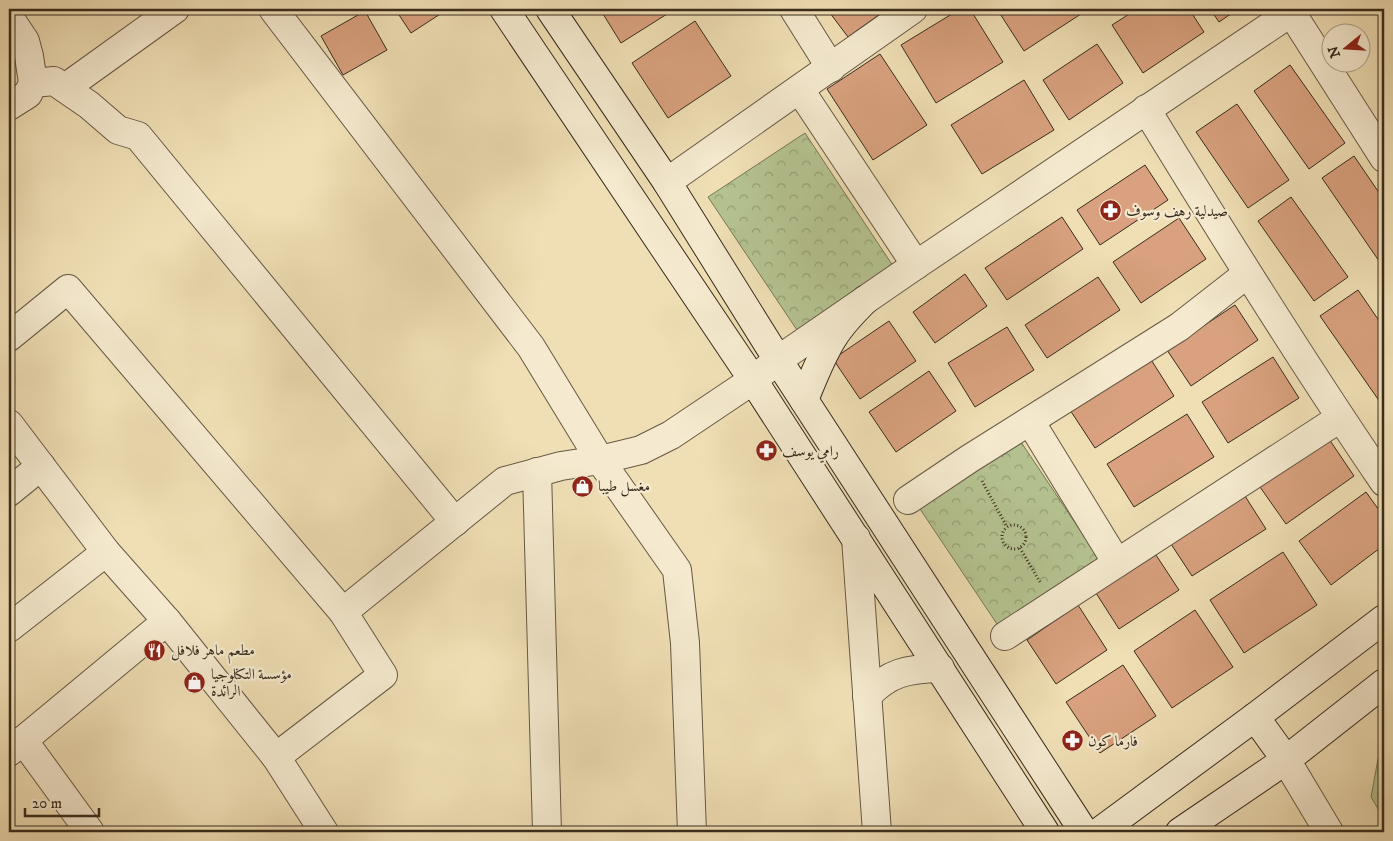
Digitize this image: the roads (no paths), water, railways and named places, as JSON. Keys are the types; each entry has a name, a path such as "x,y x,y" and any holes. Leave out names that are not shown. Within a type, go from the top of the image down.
{"street":[{"path":"65,88 174,9"},
{"path":"273,9 531,348 600,460 678,570 684,643 692,832"},
{"path":"504,9 753,380 1045,832"},
{"path":"550,9 667,182 778,360 1084,832"},
{"path":"794,9 831,68"},
{"path":"667,182 913,9"},
{"path":"343,612 506,481 561,466 600,460 641,450 670,435 753,380 778,360 865,300 1293,10 1384,158"},
{"path":"9,17 25,41 33,83 28,94 9,106"},
{"path":"33,83 54,80 90,105 118,130 138,136 455,522"},
{"path":"800,90 916,266"},
{"path":"1146,109 1247,274 1340,418 1384,482"},
{"path":"908,500 969,459 1179,327 1247,274"},
{"path":"9,337 68,288 343,612 383,675 276,757"},
{"path":"804,400 835,334 865,300"},
{"path":"1005,636 1340,418"},
{"path":"1030,421 1117,563"},
{"path":"9,424 106,552 167,621 276,757 324,832"},
{"path":"9,492 41,466"},
{"path":"536,472 547,832"},
{"path":"856,538 877,832"},
{"path":"9,628 106,552"},
{"path":"1099,832 1384,619"},
{"path":"90,832 16,746 167,621"},
{"path":"866,696 875,687 896,674 915,669 940,668"},
{"path":"1180,832 1286,760 1384,684"},
{"path":"1255,717 1286,760 1330,832"}],"place":[{"name":"صيدلية رهف وسوف","path":"1110,211"},
{"name":"رامي يوسف","path":"766,451"},
{"name":"مغسل طيبا","path":"582,486"},
{"name":"مطعم ماهر فلافل","path":"155,650"},
{"name":"مؤسسة التكنلوجيا الرائدة","path":"195,683"},
{"name":"فارما كون","path":"1072,741"}]}
